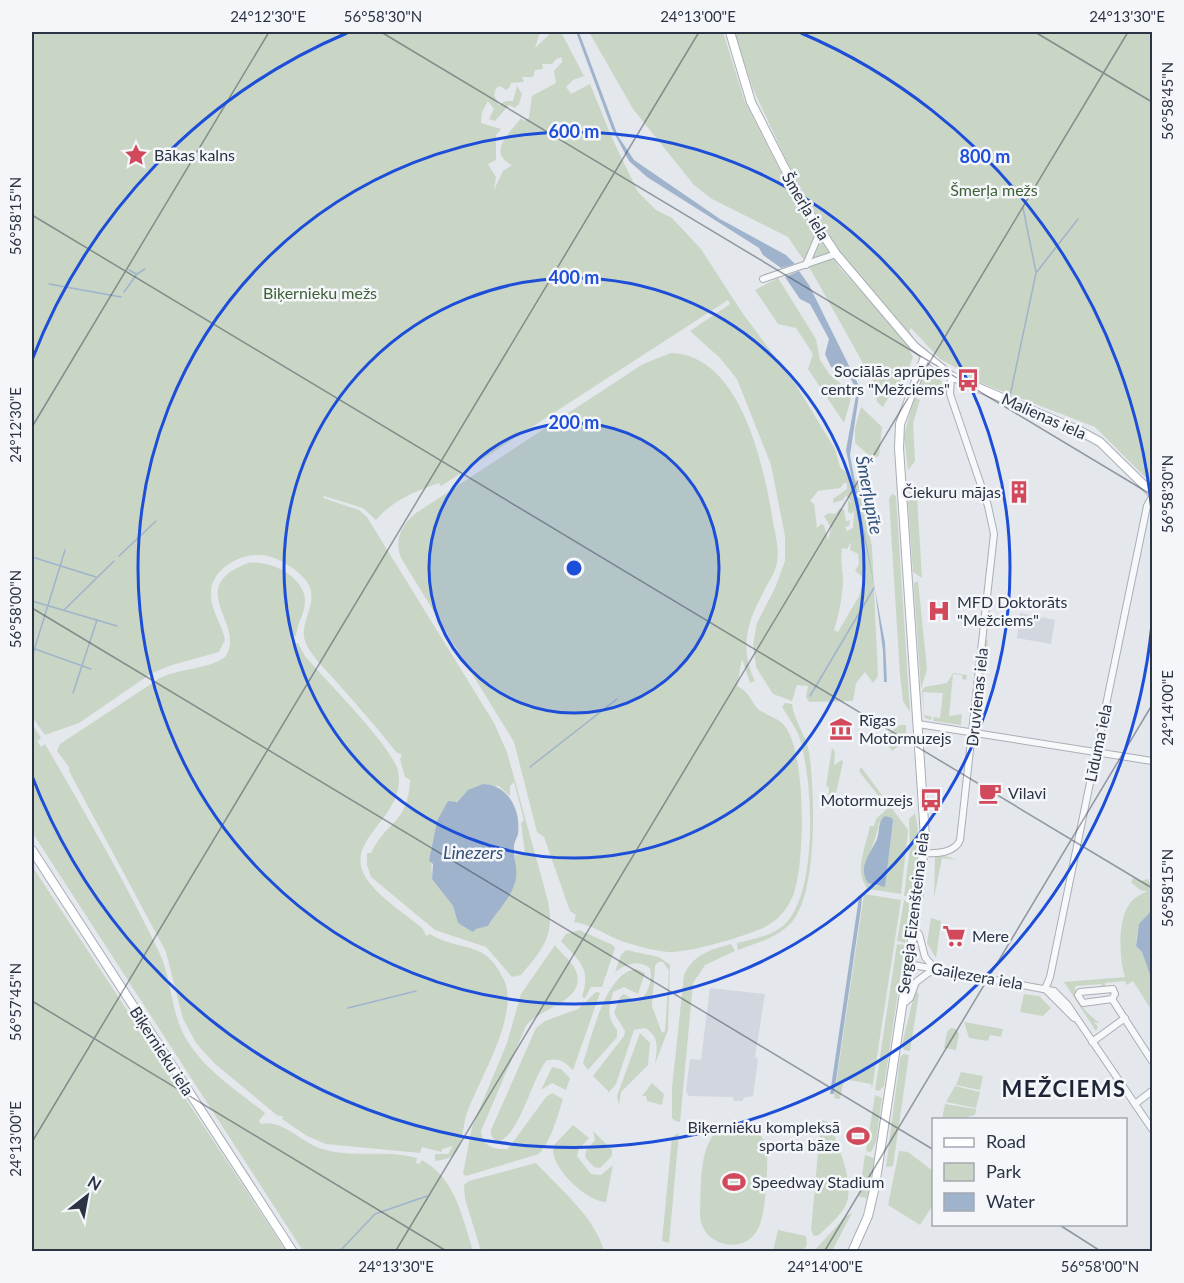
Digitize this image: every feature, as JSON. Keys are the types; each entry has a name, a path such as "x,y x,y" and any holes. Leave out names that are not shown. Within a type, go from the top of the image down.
{"street":[{"name":"Šmerļa iela","path":"730,32 751,102 784,170 820,232 836,255 925,357"},
{"path":"806,265 820,232"},
{"path":"763,279 836,255"},
{"name":"Malienas iela","path":"925,357 951,376 1087,434 1111,452 1152,495"},
{"name":"Sergeja Eizenšteina iela","path":"852,1251 864,1227 872,1202 924,853 899,431 912,386 925,357"},
{"name":"Druvienas iela","path":"924,853 937,853 959,844 994,528 950,394 951,376"},
{"name":"Līduma iela","path":"1045,989 1050,977 1147,506 1152,495"},
{"path":"918,724 1152,761"},
{"name":"Biķernieku iela","path":"32,850 293,1251"},
{"path":"902,1005 910,998 916,982 935,968 923,953 919,934 913,929"},
{"name":"Gaiļezera iela","path":"908,964 1045,989 1077,1020 1152,1128"},
{"path":"1113,999 1083,1003 1078,995 1080,992 1109,988 1115,991 1113,999 1152,1061"},
{"path":"1092,1042 1125,1018"},
{"path":"1135,1104 1152,1091"}],"shaded area":[{"path":"1020,613 1055,620 1051,644 1017,638"},
{"path":"710,988 765,994 755,1057 758,1059 753,1096 743,1098 743,1101 734,1101 733,1097 689,1096 686,1091 690,1059 701,1060"}],"green space":[{"name":"Biķernieku mežs","path":"32,32 540,32 535,48 552,32 561,32 584,76 573,80 566,87 571,94 590,84 612,138 638,192 656,210 672,218 701,249 741,311 796,385 835,449 840,467 858,482 872,547 878,676 873,683 865,672 856,683 853,701 809,702 806,697 808,686 797,685 792,701 773,694 756,667 753,644 757,623 775,588 785,561 785,536 771,465 737,379 720,358 690,331 730,304 728,300 441,486 439,483 404,497 376,520 363,508 324,496 323,498 359,510 367,517 494,723 507,752 550,913 550,924 545,941 521,975 512,977 486,947 435,930 371,877 367,865 367,853 371,853 377,842 401,814 410,780 405,777 400,759 402,755 396,752 310,651 304,633 311,592 302,576 283,562 271,557 252,555 224,567 218,574 213,583 211,599 225,640 219,652 152,673 79,723 45,735 32,717","holes":["562,57 562,62 554,71 556,83 532,96 529,118 524,121 521,118 503,142 501,154 512,165 503,171 494,190 496,177 488,164 496,160 496,135 501,129 481,123 482,112 488,101 494,109 489,119 495,121 509,105 515,108 522,94 517,86 513,101 506,101 499,105 494,95 496,88 500,86 506,90 511,83 524,82 522,77 533,77 535,70 543,69 542,64 552,64 556,59","847,483 847,489 833,499 833,503 843,500 846,495 852,503 848,500 848,512 852,514 854,510 853,528 847,531 845,527 849,526 850,520 846,521 844,510 840,508 835,514 829,513 824,516 831,528 828,540 824,525 821,524 817,528 814,504 810,501 818,491 840,488","851,542 850,550 858,554 859,564 855,571 865,579 859,596 838,632 834,630 843,588 841,552 842,548 847,549","514,782 524,820 521,823 525,854 515,855 515,885 488,926 476,928 465,926 458,923 453,906 432,879 431,850 437,821 465,793 478,786 499,786 510,796 510,786"]},
{"path":"589,32 723,32 745,102 799,207 840,268 911,346 909,349 913,357 900,389 891,393 883,407 877,402 873,381 812,272 788,237 712,199 694,185 633,109"},
{"name":"Šmerļa mežs","path":"734,32 1152,32 1152,484 1095,427 968,378 962,371 940,359 911,328 909,331 916,341 837,252 791,170 753,89"},
{"path":"778,278 816,339 820,360 830,375 850,391 851,398 844,423 808,369 813,354 796,328 778,324 755,290"},
{"path":"671,353 695,358 715,372 731,391 744,415 762,468 778,557 775,569 749,624 747,657 755,681 750,683 742,659 737,686 746,693 757,708 783,724 791,737 800,780 802,806 798,878 794,893 779,917 756,931 678,952 624,942 587,925 574,922 576,915 570,911 544,837 537,832 514,742 401,558 398,545 400,533 416,513 643,364"},
{"path":"933,371 939,375 943,385 922,396 915,394 924,372"},
{"path":"914,397 920,400 913,423 915,461 908,470 904,436"},
{"path":"861,407 882,427 879,456 872,458 855,443 855,428"},
{"path":"910,492 917,496 922,578 913,572 908,503"},
{"path":"892,494 896,496 910,712 903,701 900,675 889,499"},
{"path":"256,562 274,566 298,582 303,590 305,603 296,636 290,637 292,644 298,643 305,656 358,714 384,746 398,771 398,788 393,803 367,840 361,853 361,866 368,881 373,888 423,929 426,936 430,934 441,940 480,952 497,967 504,980 507,1011 496,1047 467,1113 458,1149 446,1159 435,1161 435,1154 448,1154 453,1146 442,1149 442,1152 422,1147 420,1153 326,1144 307,1136 282,1119 283,1116 278,1116 214,1063 196,1043 183,1019 166,952 69,771 69,767 57,751 60,744 160,678 211,664 225,657 230,645 229,632 218,595 220,584 229,573 248,563"},
{"path":"918,581 927,669 921,689 914,588 914,583"},
{"path":"985,640 988,640 978,726 976,720"},
{"path":"953,673 967,675 966,680 962,679 962,675 953,674 949,716 962,714 961,725 933,721 934,717 940,718 943,693 923,692 924,715 932,717 931,720 925,718 924,716 922,690 925,687 947,683"},
{"path":"785,703 792,704 809,752 811,769 812,841 806,890 800,909 791,923 766,940 738,950 737,943 770,934 782,927 797,906 804,885 810,834 808,781 800,739 782,707"},
{"path":"32,724 41,738 37,741 41,747 45,744 104,847 159,952 164,963 178,1020 195,1053 265,1113 259,1121 261,1124 269,1123 284,1128 319,1148 343,1153 405,1155 417,1158 416,1163 419,1164 422,1160 434,1168 443,1177 456,1200 473,1251 303,1251 32,832"},
{"path":"900,725 906,725 905,737 902,743 892,751 883,738"},
{"path":"832,748 835,752 834,765 842,760 843,762 834,802 828,805 829,787 826,786"},
{"path":"861,767 908,830 901,894 868,889 861,875 862,859 870,826 874,826 876,819 888,808 859,771","holes":["893,822 885,886 874,886 864,874 879,823"]},
{"path":"915,813 918,833 917,865 912,896 904,896 910,847 909,819"},
{"path":"942,855 957,860 942,858 934,898 935,857"},
{"path":"32,866 286,1251 32,1251"},
{"path":"1133,878 1141,881 1148,879 1150,884 1152,882 1152,910 1140,926 1136,946 1142,952 1152,981 1152,1011 1133,981 1127,985 1125,981 1105,983 1105,987 1101,984 1075,986 1083,1007 1100,1023 1094,1022 1098,1027 1096,1031 1064,982 1125,977 1121,960 1120,938 1123,918 1131,902 1147,891 1140,890 1131,882"},
{"path":"864,894 901,900 872,1089 871,1084 844,1079 840,1099 834,1098"},
{"path":"904,900 911,905 905,943 897,941"},
{"path":"931,918 941,921 936,958 927,943"},
{"path":"579,930 615,948 602,987 591,987 585,998 582,997 585,979 582,965 561,941 566,934"},
{"path":"731,944 735,951 705,965 693,983 680,1122 675,1121 672,1118 672,1088 684,975 698,958"},
{"path":"897,944 905,945 884,1086 879,1091 875,1090"},
{"path":"555,945 574,967 578,979 576,988 570,996 533,1019 526,1026 481,1131 486,1144 498,1149 508,1149 546,1097 552,1093 563,1099 554,1128 539,1154 466,1176 463,1174 472,1127 507,1043 521,994"},
{"path":"626,950 659,957 670,965 668,1030 655,1064 657,1048 653,1035 645,1028 634,1030 616,1084 609,1092 593,1076 624,1036 625,1031 614,1013 620,997 624,994 637,1002 641,999 647,992 651,978 650,968 637,963 615,972 621,955","holes":["658,962 663,962 669,971 665,1031 662,1033 652,1006 655,966"]},
{"path":"636,969 645,973 638,994 624,987 613,992 609,1012 611,1021 617,1030 617,1037 588,1070 583,1063 601,1008 616,982 625,973"},
{"path":"915,991 919,994 910,1051 904,1050 902,1045"},
{"path":"596,992 600,993 573,1070 561,1061 554,1059 546,1061 518,1120 504,1139 496,1142 491,1135 491,1130 536,1028 545,1021 578,1009"},
{"path":"1024,994 1039,996 1051,1008 1043,1016 1020,1012"},
{"path":"964,1022 1003,1029 1001,1037 990,1035 988,1041 969,1038"},
{"path":"951,1028 956,1029 959,1034 956,1050 944,1048 947,1032"},
{"path":"640,1033 650,1043 648,1065 621,1092 619,1105 617,1096"},
{"path":"903,1054 909,1055 893,1166 886,1167 900,1058"},
{"path":"552,1067 561,1069 570,1078 566,1090 552,1083 541,1090"},
{"path":"961,1072 983,1076 980,1090 956,1085"},
{"path":"652,1083 664,1094 662,1105 647,1101 646,1096 642,1096"},
{"path":"955,1086 980,1092 976,1108 946,1102"},
{"path":"875,1095 882,1098 876,1142 871,1152 866,1151"},
{"path":"945,1104 976,1109 975,1115 963,1118 942,1118"},
{"path":"821,1120 828,1122 832,1128 847,1175 849,1194 839,1215 819,1235 814,1236 811,1230"},
{"name":"Speedway Stadium","path":"729,1124 742,1124 758,1132 767,1149 766,1190 761,1222 752,1237 743,1243 734,1245 724,1244 708,1234 702,1226 700,1216 701,1177 706,1150 718,1130"},
{"path":"573,1125 589,1138 579,1149 577,1156 591,1174 601,1175 613,1165 606,1202 589,1196 579,1189 562,1172 556,1162 553,1153 554,1145"},
{"path":"593,1131 612,1150 612,1156 600,1168 594,1167 585,1157 586,1151 595,1140"},
{"path":"679,1133 669,1243 662,1241 672,1137"},
{"path":"899,1151 908,1152 932,1170 932,1207 920,1225 888,1205"},
{"path":"865,1155 874,1158 867,1198 859,1197"},
{"path":"536,1163 585,1215 593,1226 604,1251 481,1251 465,1199 464,1185 469,1181"},
{"path":"852,1213 832,1251 814,1251 846,1216"},
{"path":"778,1230 806,1236 807,1245 803,1251 773,1251"}],"water":[{"path":"576,32 579,32 618,136 634,160 720,219 786,255 795,264 781,268 763,255 759,248 647,177 629,161 612,129"},
{"path":"799,271 809,285 860,388 850,455 885,643 887,682 884,682 883,651 875,590 846,450 857,390 847,372 831,367 825,354 829,339 810,304 800,299 785,277"},
{"name":"Linezers","path":"483,784 492,785 506,794 515,807 518,825 518,834 514,843 516,874 510,894 488,926 473,932 458,923 453,906 432,879 433,864 429,861 437,821 448,801 457,802 468,790"},
{"path":"885,816 892,818 893,821 885,887 868,883 864,867 877,840 880,822"},
{"path":"859,897 862,897 861,908 834,1094 830,1094"},
{"path":"1152,910 1152,981 1142,952 1136,946 1139,924"}],"waterway":[{"path":"1023,208 1036,272"},
{"path":"1010,396 1036,273 1078,219"},
{"path":"124,292 137,274 145,269"},
{"path":"129,270 136,274"},
{"path":"49,284 121,297"},
{"path":"119,556 156,521"},
{"path":"32,657 65,550"},
{"path":"32,557 96,577"},
{"path":"64,610 114,561"},
{"path":"810,696 874,588"},
{"path":"32,601 117,626"},
{"path":"73,693 97,620"},
{"path":"32,648 91,669"},
{"path":"530,767 617,699"},
{"path":"348,1008 416,991"},
{"path":"339,1252 375,1214 427,1196"}],"place":[{"name":"Bākas kalns","path":"136,155"},
{"name":"Sociālās aprūpes centrs \"Mežciems\"","path":"968,380"},
{"name":"Čiekuru mājas","path":"1019,492"},
{"name":"MFD Doktorāts \"Mežciems\"","path":"939,611"},
{"name":"Rīgas Motormuzejs","path":"841,729"},
{"name":"Vilavi","path":"990,793"},
{"name":"Motormuzejs","path":"931,800"},
{"name":"Mere","path":"954,936"},
{"name":"Biķernieku kompleksā sporta bāze","path":"858,1136"},
{"name":"Speedway Stadium","path":"734,1182"}],"district":[{"name":"MEŽCIEMS","path":"1064,1089"}],"water label":[{"name":"Šmerļupīte","path":"869,495"}]}
